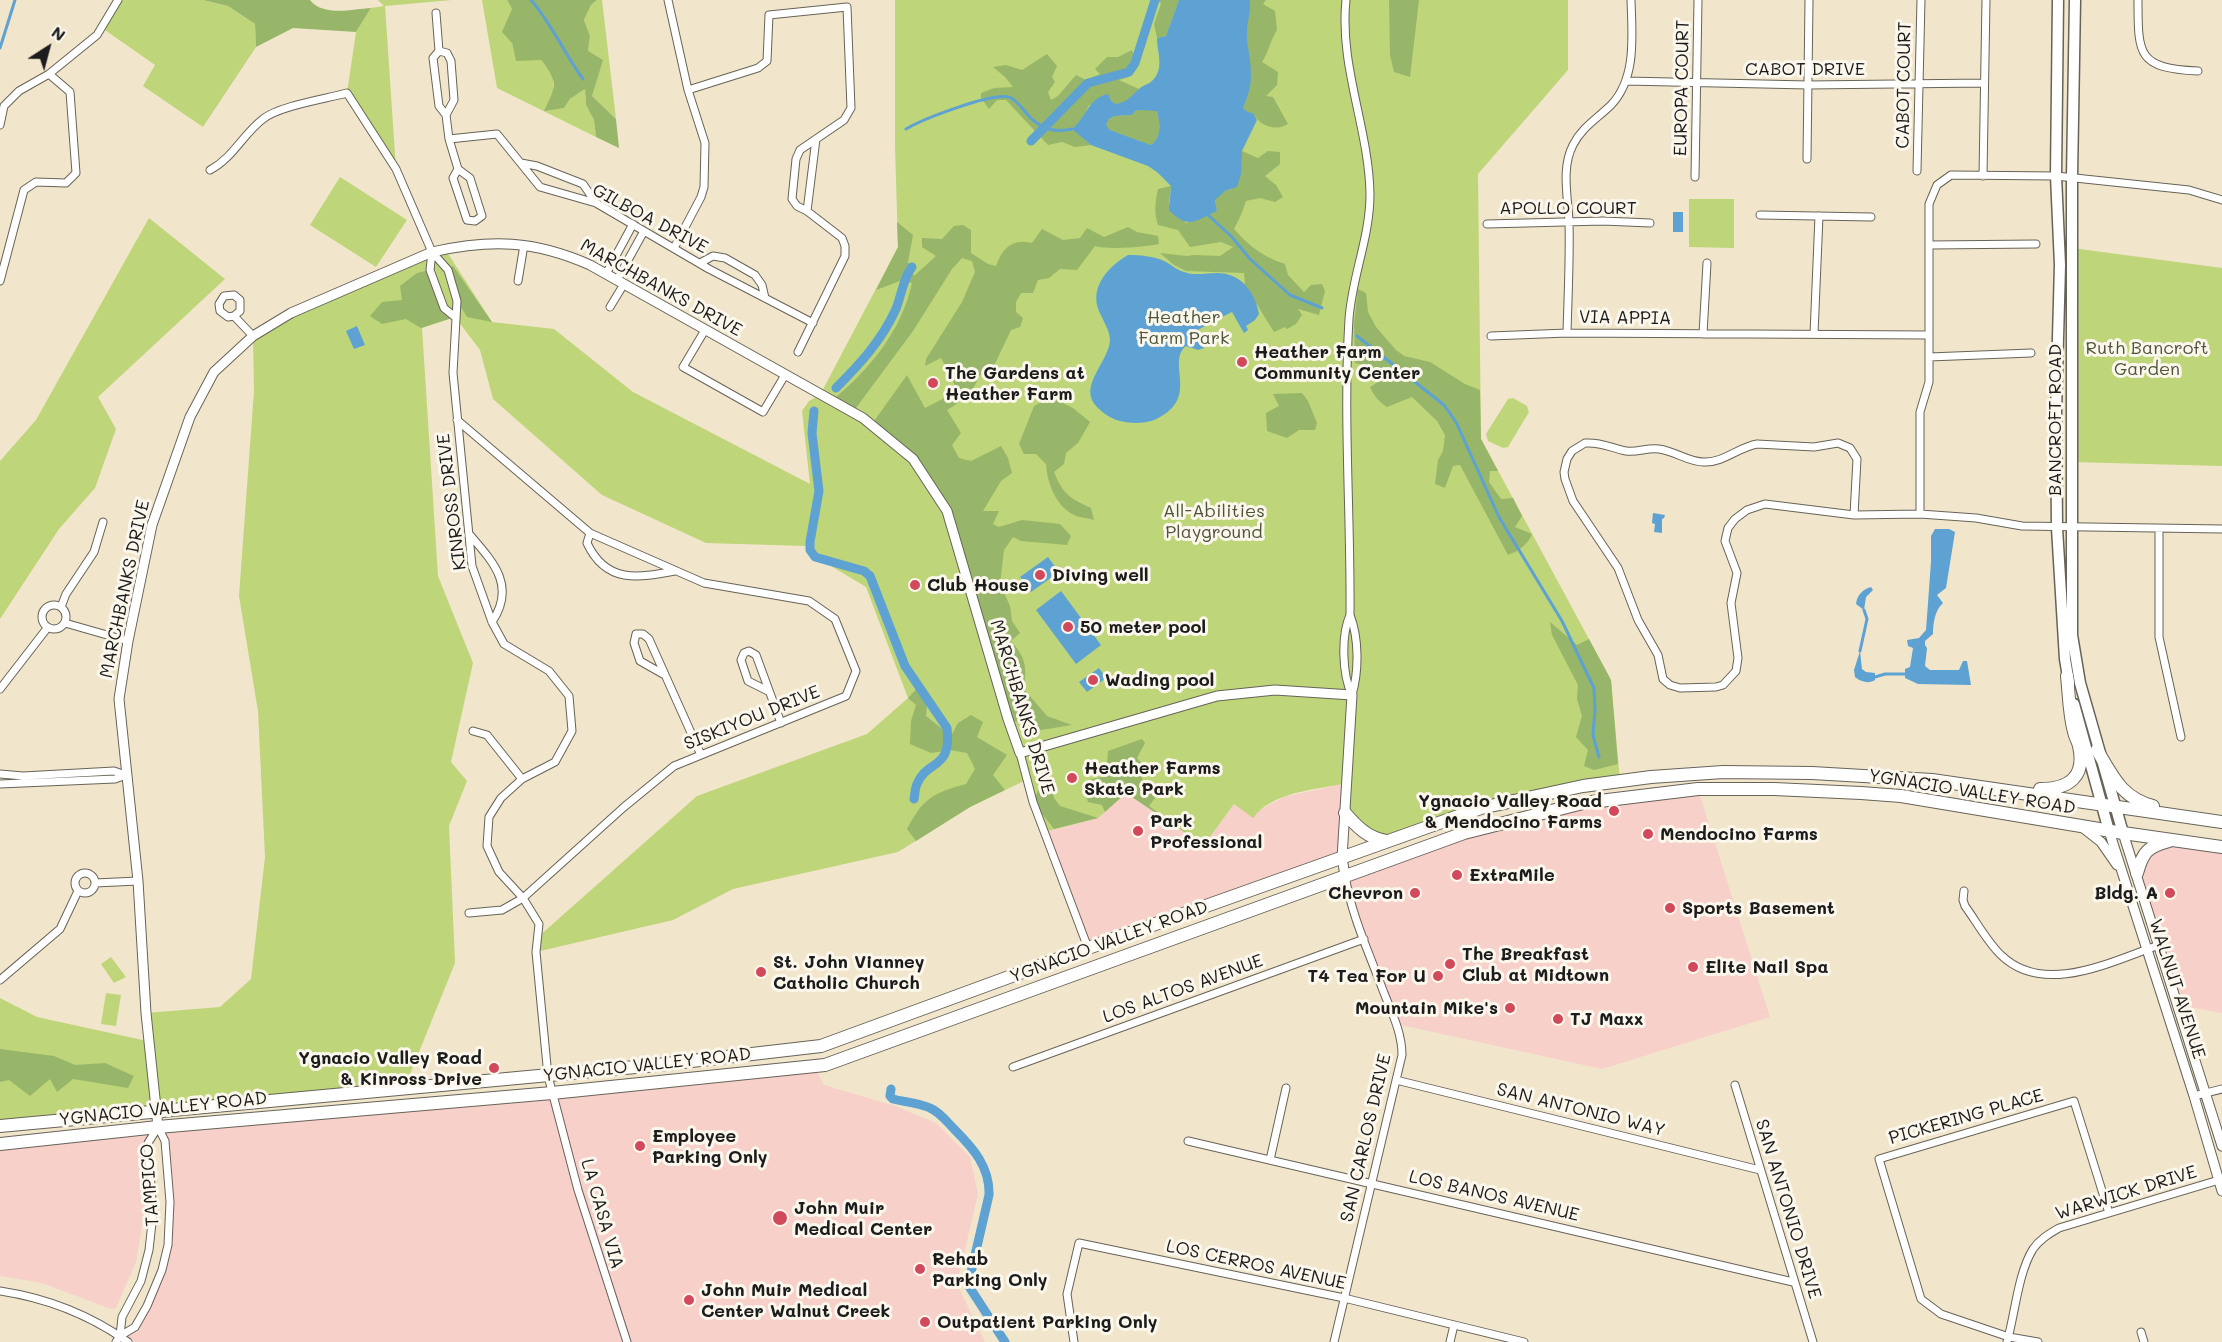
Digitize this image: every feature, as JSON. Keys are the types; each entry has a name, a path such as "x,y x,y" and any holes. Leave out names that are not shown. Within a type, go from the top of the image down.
{"highway":[{"path":"1989,788 2053,789 2069,783 2079,772 2079,745 2074,732 2067,676"},
{"path":"2097,750 2114,780 2131,798 2197,818"},
{"name":"YGNACIO VALLEY ROAD","path":"0,1126 675,1064 821,1046 1481,808 1579,787 1651,777 1734,772 1823,773 1932,780 2222,822"},
{"path":"1528,816 1527,808 1530,804 1569,795 1579,787"},
{"name":"YGNACIO VALLEY ROAD","path":"0,1143 552,1093 825,1065 1464,833 1583,803 1698,789 1774,789 1901,796 2109,831 2222,847"},
{"path":"1345,813 1356,826 1373,839 1388,842"},
{"path":"2137,873 2143,855 2156,844 2171,840"}],"main road":[{"name":"BANCROFT ROAD","path":"2058,0 2056,176 2060,265 2056,411 2057,528 2067,676 2086,752 2123,833"},
{"name":"BANCROFT ROAD","path":"2075,0 2072,177 2072,635 2080,683 2108,804 2109,831"}],"street":[{"path":"0,125 4,106 19,91 49,74 97,35 118,0"},
{"path":"1345,875 1342,858 1352,695 1356,681 1356,629 1350,615 1347,372 1349,318 1352,292 1367,237 1370,216 1368,165 1345,37 1346,0"},
{"name":"VIA APPIA","path":"1631,0 1632,48 1626,81 1612,105 1592,120 1573,145 1566,170 1569,222 1567,333 1929,335"},
{"name":"EUROPA COURT","path":"1695,177 1698,0"},
{"path":"1807,159 1809,0"},
{"name":"CABOT COURT","path":"1917,171 1921,0"},
{"path":"1983,176 1986,0"},
{"path":"2138,0 2138,37 2141,51 2152,64 2170,70 2198,71"},
{"path":"668,4 687,87 705,143 704,187 699,204 674,248"},
{"path":"687,87 758,68 767,61 769,15 847,7 851,108 844,120 803,147 796,159 792,199 797,206 842,238 846,256 798,352"},
{"path":"436,13 439,51 433,58 439,106 446,115 449,139 458,169 470,178 482,216 475,221 467,220 453,178 458,169"},
{"path":"439,51 447,53 451,61 454,100 446,115"},
{"path":"0,280 24,190 36,182 66,183 76,172 70,92 49,74"},
{"name":"CABOT DRIVE","path":"1626,81 1808,85 1984,83"},
{"name":"KINROSS DRIVE","path":"210,170 223,163 263,118 347,93 396,169 432,252 448,270 457,301 453,373 472,566 492,622 504,644 549,670 569,696 572,731 555,762 522,779 501,798 489,818 487,846 499,872 523,898 539,924 536,952 548,1076 552,1093"},
{"name":"GILBOA DRIVE","path":"449,139 497,134 540,187 596,203 700,263 813,323"},
{"path":"807,211 816,139"},
{"path":"521,164 537,166 583,184 596,203"},
{"path":"1920,514 1920,412 1929,382 1929,204 1937,185 1951,175 2056,176 2189,189 2222,200"},
{"path":"1760,215 1871,217"},
{"path":"1814,334 1819,216"},
{"name":"APOLLO COURT","path":"1486,224 1650,223"},
{"path":"606,274 633,224"},
{"path":"610,307 645,231"},
{"name":"MARCHBANKS DRIVE","path":"158,1127 146,1013 138,881 118,699 152,525 190,417 214,372 254,336 291,312 432,252 466,245 497,242 524,245 574,258 872,424 913,459 947,511 1033,802 1088,948"},
{"path":"1930,245 2036,244"},
{"path":"518,281 524,245"},
{"name":"KINROSS DRIVE","path":"432,252 430,270 444,308 455,317"},
{"path":"700,263 713,256 724,258 755,276 762,285 765,298"},
{"path":"1703,334 1707,263"},
{"path":"234,316 254,336"},
{"path":"705,330 683,367 763,412 784,375"},
{"path":"1491,336 1567,333"},
{"path":"1929,357 2031,353"},
{"name":"SISKIYOU DRIVE","path":"457,420 590,533 704,583 809,601 835,619 856,671 846,696 674,766 624,807 523,898 502,910 469,913"},
{"path":"1854,514 1857,459 1850,448 1838,443 1814,447 1757,444 1707,463 1690,460 1658,448 1624,451 1610,445 1593,443 1572,451 1565,465 1565,479 1573,501 1615,563 1626,585 1638,621 1658,655 1663,679 1674,687 1716,687 1723,685 1736,671 1738,658 1731,603 1737,573 1725,541 1728,528 1735,519 1747,510 1765,504 1854,514 1920,514 1976,518 2022,526 2057,528 2222,529"},
{"path":"61,607 66,594 94,552 103,522"},
{"path":"2159,529 2159,637 2181,738"},
{"path":"590,533 587,543 594,558 610,571 640,578 676,571"},
{"path":"469,534 498,572 503,586 503,600 492,622"},
{"path":"53,604 61,607 66,615 65,623 57,629 48,627 43,621 44,610 53,604"},
{"path":"65,623 128,641"},
{"path":"0,689 48,627"},
{"path":"663,674 640,661 634,643 636,634 643,634 649,639 701,755"},
{"path":"768,691 748,681 741,660 744,653 749,651 756,655 781,723"},
{"path":"1020,753 1217,696 1275,690 1352,695"},
{"path":"474,731 487,735 522,779"},
{"path":"0,774 23,776 114,771 126,775"},
{"path":"0,784 115,780 126,775"},
{"path":"2080,826 2101,842 2122,871"},
{"name":"WALNUT AVENUE","path":"2109,831 2222,1191"},
{"name":"WALNUT AVENUE","path":"2123,833 2222,1146"},
{"path":"81,874 91,875 95,883 93,889 88,893 78,891 75,880 81,874"},
{"name":"SAN CARLOS DRIVE","path":"1334,1342 1402,1055 1400,1035 1364,939 1345,875"},
{"path":"95,883 138,881"},
{"path":"0,980 60,929 78,891"},
{"path":"1964,891 1965,906 2000,955 2032,972 2044,975 2068,975 2159,945"},
{"name":"LOS ALTOS AVENUE","path":"1013,1067 1364,939"},
{"name":"SAN ANTONIO WAY","path":"1396,1080 1760,1170"},
{"name":"SAN ANTONIO DRIVE","path":"1735,1085 1813,1342"},
{"path":"1270,1160 1286,1088"},
{"path":"2194,1096 2222,1089"},
{"name":"LA CASA VIA","path":"552,1093 578,1190 627,1342"},
{"name":"PICKERING PLACE","path":"2038,1342 2008,1339 1941,1314 1921,1299 1879,1159 2074,1101 2109,1213"},
{"name":"TAMPICO","path":"118,1339 135,1327 147,1306 162,1270 168,1245 170,1202 165,1141 158,1127"},
{"name":"TAMPICO","path":"118,1339 122,1317 141,1281 149,1250 153,1214 148,1143 158,1127"},
{"name":"LOS BANOS AVENUE","path":"1188,1141 1793,1282"},
{"name":"WARWICK DRIVE","path":"2008,1339 2025,1267 2033,1250 2045,1236 2059,1228 2220,1180"},
{"name":"LOS CERROS AVENUE","path":"1074,1342 1067,1294 1079,1243 1344,1298 1524,1342"},
{"path":"0,1291 53,1303 74,1311 118,1339 128,1342"},
{"path":"1450,1342 1454,1325"},
{"path":"2141,1332 2144,1342"}],"shaded area":[{"path":"1347,783 1342,858 1088,948 1044,832 1098,818 1126,792 1204,845 1234,804 1253,814 1284,797"},
{"path":"1698,789 1770,1017 1602,1069 1396,1024 1364,939 1345,875 1528,815"},
{"path":"2155,844 2222,847 2222,1013 2178,1005 2137,873"},
{"path":"814,1066 824,1085 895,1106 936,1123 970,1157 978,1194 957,1284 985,1342 128,1342 120,1336 135,1327 147,1306 162,1270 168,1245 170,1202 165,1141 158,1127 552,1093"},
{"path":"158,1127 148,1143 153,1214 143,1220 136,1262 116,1308 111,1309 42,1283 0,1276 0,1144"}],"green space":[{"path":"118,0 203,0 228,6 255,24 256,47 203,127 143,86 155,65 102,28"},
{"path":"203,0 310,0 322,9 371,8 356,32 293,28 256,47 255,24 228,6"},
{"path":"378,0 452,0 385,6 396,169 347,93 356,32 371,8 384,6"},
{"path":"482,0 507,0 512,9 512,43 516,60 541,60 553,76 553,90 564,108 570,99 585,89 586,105 594,120 596,137 497,88"},
{"path":"507,0 597,0 591,5 584,20 590,36 588,51 603,60 592,96 616,119 619,148 596,137 594,120 586,105 585,89 570,99 564,108 544,111 554,85 551,74 541,60 516,61 512,43 502,32 512,9"},
{"path":"597,0 602,0 616,119 592,96 596,80 588,51 590,36 584,20 591,5"},
{"name":"Heather Farm Park","path":"895,0 1568,0 1568,70 1478,174 1481,439 1611,680 1620,781 1536,797 1388,842 1345,813 1347,783 1283,797 1262,809 1253,818 1234,804 1204,845 1126,793 1098,818 1044,832 1026,780 970,807 898,852 733,889 673,920 536,952 538,937 697,796 867,734 908,698 866,587 806,551 806,546 706,543 602,495 493,399 480,350 455,317 422,328 438,576 473,663 451,762 467,781 449,826 455,963 404,1089 0,1126 0,998 37,1017 147,1041 146,1013 220,1007 251,979 265,857 258,711 239,596 254,391 253,336 291,313 445,249 492,322 554,329 633,392 810,484 802,411 809,401 820,395 898,247"},
{"path":"1158,0 1179,0 1166,36 1157,38 1154,24 1161,4"},
{"path":"1250,0 1266,0 1263,4 1275,11 1277,30 1262,62 1278,72 1277,85 1266,96 1273,97 1288,124 1283,126 1268,126 1243,108 1250,82 1247,33"},
{"path":"1389,0 1419,0 1410,77 1394,72 1390,55"},
{"path":"1132,50 1137,68 1129,77 1119,80 1139,89 1127,102 1116,104 1111,101 1089,105 1082,120 1073,129 1091,145 1075,147 1062,142 1048,145 1006,100 997,100 989,109 981,98 981,93 994,88 1013,87 993,67 1006,65 1022,70 1047,54 1057,66 1052,77 1055,82 1048,92 1051,100 1058,96 1076,75 1086,80 1100,74 1095,69 1107,57 1118,57"},
{"path":"1157,110 1159,134 1151,145 1110,130 1106,125 1109,119 1115,116 1132,115 1135,111"},
{"path":"1242,151 1258,158 1268,151 1280,152 1280,164 1265,176 1276,185 1283,197 1275,202 1260,198 1246,201 1234,229 1257,250 1285,264 1288,275 1304,292 1311,285 1322,284 1325,291 1319,315 1298,309 1302,315 1296,324 1274,332 1245,285 1244,273 1186,271 1174,265 1160,253 1220,256 1233,247 1221,242 1190,247 1178,230 1158,225 1156,203 1158,189 1171,186 1169,203 1186,223 1217,211 1215,199 1225,191 1232,189"},
{"path":"340,177 407,220 376,267 310,225"},
{"path":"1689,199 1734,199 1734,248 1689,247"},
{"path":"149,218 225,279 98,397 116,429 95,488 59,529 0,619 0,461 36,420"},
{"path":"897,222 913,235 908,262 914,276 936,256 922,247 922,238 942,239 954,226 963,225 971,230 971,253 988,264 996,266 1005,249 1014,243 1032,243 1042,229 1063,240 1080,238 1087,228 1104,237 1128,227 1137,232 1158,236 1159,244 1153,245 1117,248 1095,246 1077,270 1060,269 1049,278 1038,280 1033,293 1021,293 1016,302 1016,312 1023,318 1020,327 1011,330 992,370 979,376 974,388 947,410 961,433 952,445 959,458 971,461 1001,446 1008,458 1012,473 1001,481 983,511 999,511 993,524 999,527 1022,520 1060,524 1071,536 1067,545 1021,541 1013,537 1004,550 1000,584 1010,606 1012,621 1020,633 1011,641 1024,663 1024,689 1047,716 1072,725 1041,730 1008,719 947,511 913,459 872,424 907,375 925,408 958,391 941,358 925,366 926,359 962,302 975,272 972,261 962,258 952,269 913,331 853,412 831,401 871,363 892,333 907,300 912,283 900,281 876,290 898,247"},
{"name":"Ruth Bancroft Garden","path":"2072,248 2222,268 2222,466 2072,462"},
{"path":"453,266 492,322 467,317 457,301 448,270"},
{"path":"430,270 444,308 455,317 421,328 406,319 382,324 370,316 382,302 402,300 400,286 417,273"},
{"path":"1358,289 1366,293 1368,312 1376,327 1396,350 1404,356 1430,362 1465,384 1480,390 1481,439 1498,471 1490,471 1489,482 1501,499 1513,498 1522,516 1515,527 1532,534 1526,544 1516,551 1508,555 1460,465 1453,466 1445,488 1435,484 1438,460 1443,451 1445,435 1437,421 1412,397 1387,407 1373,393 1370,387 1383,379 1367,366 1355,363 1354,325"},
{"path":"1302,393 1317,423 1315,430 1299,430 1287,438 1267,431 1266,413 1279,406 1273,394"},
{"path":"1050,397 1073,408 1090,422 1078,443 1066,453 1064,464 1054,472 1060,486 1068,494 1091,508 1094,520 1074,515 1062,506 1048,479 1046,464 1036,454 1024,454 1019,444 1034,406"},
{"path":"1513,398 1527,406 1529,412 1508,447 1503,448 1488,441 1486,434 1508,399"},
{"path":"1550,622 1577,645 1589,639 1611,680 1618,764 1594,770 1584,766 1588,750 1576,737 1582,716 1577,699 1578,685 1552,635"},
{"path":"921,684 928,693 926,716 951,736 958,723 971,715 983,722 977,737 1007,755 993,775 1005,790 970,807 916,841 907,829 918,811 937,794 966,784 975,769 967,753 950,750 931,753 910,744 911,721 916,705 908,698"},
{"path":"1142,739 1145,743 1137,758 1142,764 1139,773 1143,780 1161,790 1149,806 1204,845 1126,793 1105,812 1102,805 1088,802 1085,793 1089,780 1115,774 1107,764 1108,751"},
{"path":"1043,780 1052,789 1054,798 1060,806 1098,818 1054,829 1033,802"},
{"path":"111,957 126,977 114,983 101,964"},
{"path":"106,993 121,995 116,1026 101,1024"},
{"path":"0,1049 54,1056 75,1065 105,1063 134,1076 128,1088 73,1079 57,1092 50,1079 30,1096 9,1080 0,1082"}],"water":[{"path":"1179,0 1250,0 1247,33 1251,81 1243,108 1253,113 1257,120 1242,151 1241,174 1237,187 1225,191 1215,200 1217,211 1192,222 1181,220 1169,210 1171,186 1157,172 1148,166 1091,145 1072,129 1101,96 1108,94 1111,101 1116,104 1120,103 1152,81 1159,66 1157,38 1166,36","holes":["1141,110 1157,111 1159,134 1151,145 1110,130 1106,125 1109,119 1115,116 1132,115 1135,111"]},
{"path":"1673,212 1683,212 1683,232 1673,232"},
{"path":"1128,255 1156,258 1188,273 1217,273 1233,276 1246,285 1254,298 1259,314 1246,326 1248,330 1244,333 1232,312 1220,318 1216,310 1204,317 1207,325 1196,331 1204,348 1198,350 1186,346 1181,353 1178,399 1171,409 1160,417 1141,423 1120,421 1107,416 1097,407 1090,391 1110,341 1108,329 1097,302 1099,286 1108,271"},
{"path":"357,326 365,345 354,349 346,331"},
{"path":"1653,513 1665,515 1662,519 1662,533 1654,532"},
{"path":"1935,529 1949,529 1955,532 1946,588 1937,595 1943,603 1935,617 1933,634 1925,641 1927,648 1925,666 1930,670 1959,670 1963,661 1967,661 1971,685 1918,684 1905,678 1905,669 1910,667 1913,648 1908,646 1907,640 1919,638 1926,630 1931,536"},
{"name":"Diving well","path":"1048,557 1059,572 1031,592 1020,577"},
{"path":"1871,587 1873,590 1866,597 1864,610 1856,604 1861,593"},
{"name":"50 meter pool","path":"1061,591 1101,645 1076,664 1036,610"},
{"path":"1860,651 1862,669 1875,673 1873,681 1865,682 1855,677 1854,670"},
{"name":"Wading pool","path":"1099,668 1106,678 1087,692 1079,682"}],"waterway":[{"path":"0,48 15,0"},
{"path":"531,0 583,79"},
{"path":"1031,141 1088,83 1129,72 1135,63 1155,0"},
{"path":"906,129 958,107 990,98 1003,97 1011,98 1042,126 1053,130 1072,129"},
{"path":"1207,214 1231,236 1250,259 1290,295 1322,308"},
{"path":"836,388 877,342 895,311 906,277 912,267"},
{"path":"1357,336 1444,405 1456,422 1499,517 1562,621 1594,688 1593,735 1599,757"},
{"path":"814,411 812,433 819,491 810,550 815,557 864,571 870,576 905,666 947,728 946,751 938,763 921,776 916,786 914,799"},
{"path":"1860,651 1867,619 1864,610"},
{"path":"1875,677 1885,674 1905,674"},
{"path":"891,1089 890,1096 893,1099 926,1106 940,1115 968,1144 983,1167 989,1185 989,1195 969,1281 970,1288 1005,1342"}],"place":[{"name":"Heather Farm Community Center","path":"1242,362"},
{"name":"The Gardens at Heather Farm","path":"933,383"},
{"name":"Diving well","path":"1040,575"},
{"name":"Club House","path":"915,585"},
{"name":"50 meter pool","path":"1068,627"},
{"name":"Wading pool","path":"1093,680"},
{"name":"Heather Farms Skate Park","path":"1072,778"},
{"name":"Ygnacio Valley Road & Mendocino Farms","path":"1614,811"},
{"name":"Park Professional","path":"1138,831"},
{"name":"Mendocino Farms","path":"1648,834"},
{"name":"ExtraMile","path":"1457,875"},
{"name":"Chevron","path":"1415,893"},
{"name":"Bldg. A","path":"2170,893"},
{"name":"Sports Basement","path":"1670,908"},
{"name":"The Breakfast Club at Midtown","path":"1450,964"},
{"name":"Elite Nail Spa","path":"1693,967"},
{"name":"St. John Vianney Catholic Church","path":"761,972"},
{"name":"T4 Tea For U","path":"1438,976"},
{"name":"Mountain Mike's","path":"1510,1008"},
{"name":"TJ Maxx","path":"1558,1019"},
{"name":"Ygnacio Valley Road & Kinross Drive","path":"494,1068"},
{"name":"Employee Parking Only","path":"640,1146"},
{"name":"John Muir Medical Center","path":"780,1218"},
{"name":"Rehab Parking Only","path":"920,1269"},
{"name":"John Muir Medical Center Walnut Creek","path":"689,1300"},
{"name":"Outpatient Parking Only","path":"925,1322"}],"park label":[{"name":"All-Abilities Playground","path":"1214,521"}]}
